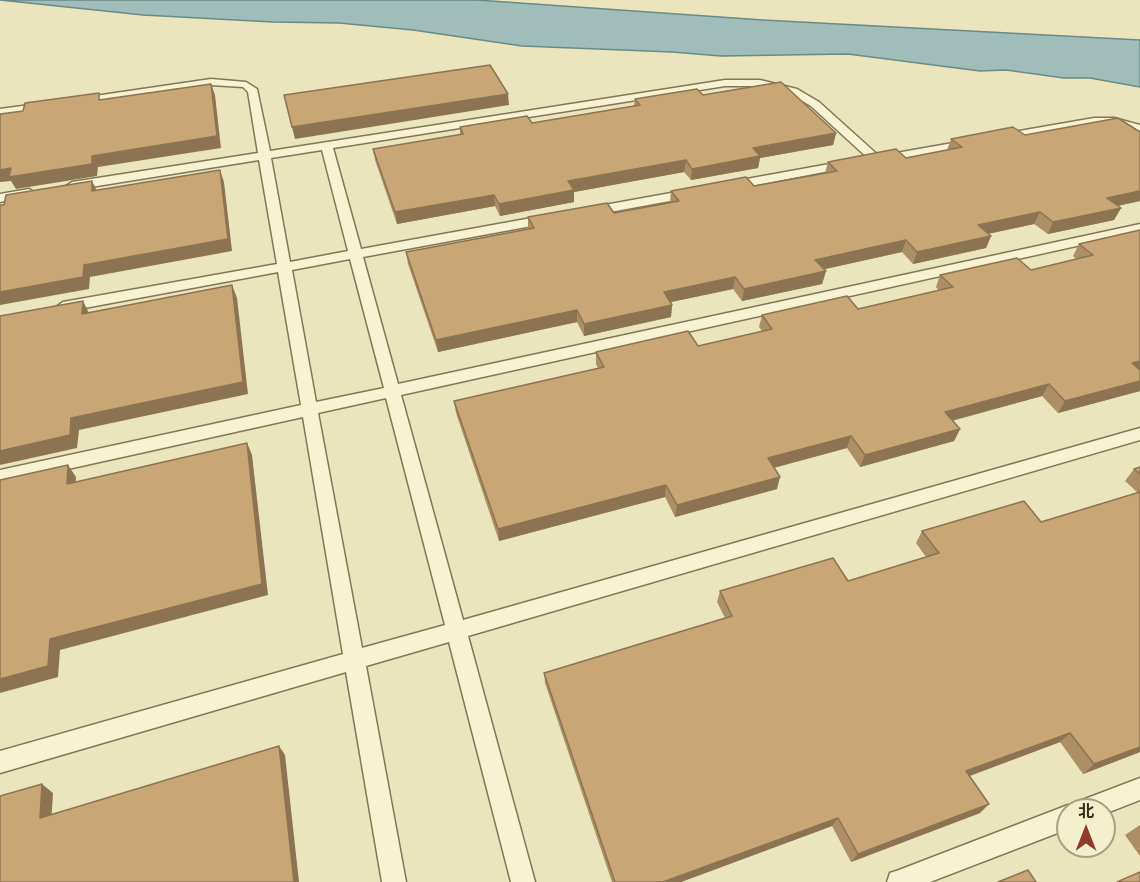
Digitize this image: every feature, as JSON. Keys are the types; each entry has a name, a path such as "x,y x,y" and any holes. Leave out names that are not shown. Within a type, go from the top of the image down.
{"lane":[{"path":"0,112 211,82 246,85 253,91 394,882"},
{"path":"0,198 725,83 760,83 793,91 815,104 876,160"},
{"path":"45,310 1094,121 1114,121 1140,128"},
{"path":"327,146 523,882"},
{"path":"0,477 1140,228"},
{"path":"0,762 1140,434"},
{"path":"1116,798 1140,789"},
{"path":"899,882 1056,822"}],"water":[{"path":"0,0 477,0 763,20 1140,40 1140,87 1090,78 1064,78 1006,70 980,71 848,54 721,56 522,46 413,30 339,23 143,15"}],"building":[{"path":"490,65 508,94 292,127 284,95"},
{"path":"781,82 836,133 753,148 760,156 692,169 686,160 568,181 574,190 499,204 494,195 395,212 373,149 463,134 460,127 527,116 532,123 640,105 635,99 697,89 703,95"},
{"path":"211,84 217,136 92,156 92,164 9,177 11,168 0,170 0,114 23,111 25,103 99,93 99,100"},
{"path":"1118,118 1140,132 1140,191 1107,198 1121,208 1053,222 1040,212 978,225 991,236 917,252 906,240 815,260 826,271 744,289 735,277 664,292 672,305 584,324 577,310 436,340 406,252 534,228 528,217 607,203 614,213 679,201 671,191 746,177 754,186 837,171 828,162 896,149 906,158 962,147 951,139 1013,127 1025,135"},
{"path":"220,170 228,239 84,265 83,277 0,292 0,205 4,205 6,195 92,181 92,191"},
{"path":"1140,230 1140,361 1132,363 1140,370 1140,381 1065,401 1049,384 945,412 960,429 865,455 851,436 768,458 780,477 677,505 666,485 498,529 454,401 604,367 596,352 688,331 698,346 772,329 762,315 847,296 858,309 953,287 940,275 1017,258 1031,270 1093,255 1079,244"},
{"path":"232,285 243,382 71,418 70,435 0,451 0,316 83,301 82,314"},
{"path":"247,443 262,584 50,639 48,666 0,679 0,480 68,465 67,484"},
{"path":"1140,492 1140,747 1094,764 1070,733 966,771 989,804 858,854 838,818 663,882 615,882 544,673 732,616 720,591 833,558 848,581 939,553 922,531 1024,501 1041,522"},
{"path":"279,746 294,882 0,882 0,796 42,784 40,818"},
{"path":"1028,870 1036,882 998,882"},
{"path":"1140,872 1140,882 1117,882"}]}
